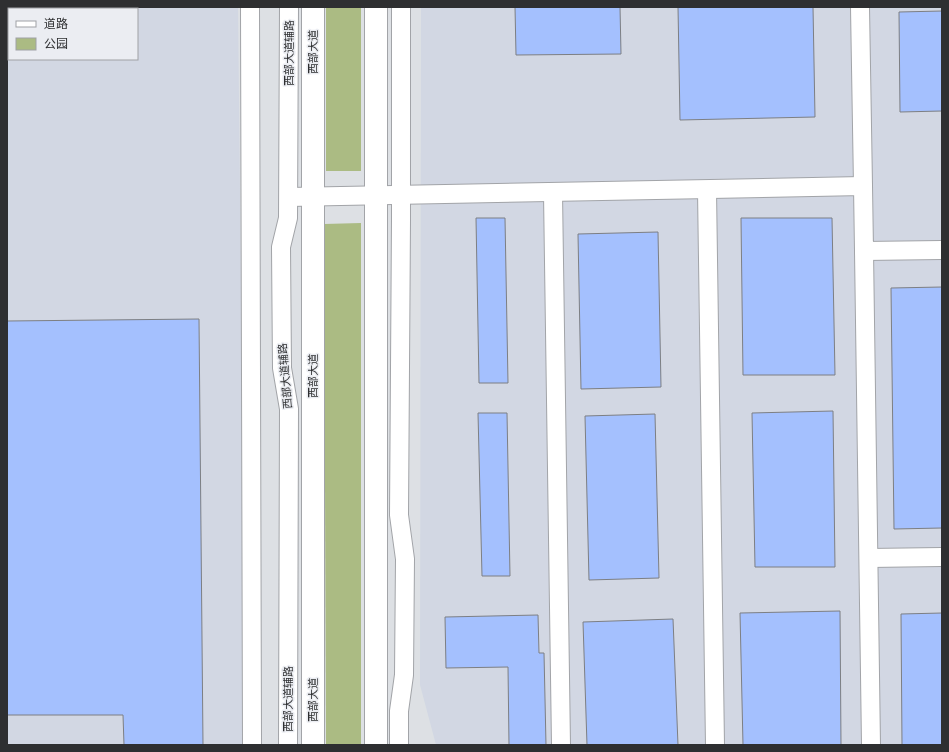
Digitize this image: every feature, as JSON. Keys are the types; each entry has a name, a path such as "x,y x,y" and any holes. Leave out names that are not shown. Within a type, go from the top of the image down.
{"main road":[{"name":"西部大道","path":"313,7 313,745"},
{"path":"376,7 376,745"}],"street":[{"path":"250,7 252,745"},
{"name":"西部大道辅路","path":"288,745 289,409 282,368 281,247 288,218 289,197 289,7"},
{"path":"399,745 399,711 404,676 404,560 399,515 401,7"},
{"path":"860,7 871,745"},
{"path":"289,197 863,186"},
{"path":"707,190 715,745"},
{"path":"553,193 561,745"},
{"path":"864,251 942,250"},
{"path":"869,558 942,557"}],"shaded area":[{"path":"7,7 238,7 246,745 7,745"},
{"path":"421,7 942,7 942,745 436,745 420,685"}],"green space":[{"path":"326,7 361,7 361,171 326,171"},
{"path":"361,223 361,745 326,745 324,224"}],"building":[{"path":"515,7 620,7 621,54 516,55"},
{"path":"678,7 813,7 815,117 680,120"},
{"path":"942,11 942,111 900,112 899,12"},
{"path":"476,218 505,218 508,383 479,383"},
{"path":"741,218 832,218 835,375 743,375"},
{"path":"658,232 661,387 581,389 578,234"},
{"path":"942,287 942,528 894,529 891,288"},
{"path":"199,319 203,745 124,745 123,715 7,715 7,321"},
{"path":"833,411 835,567 755,567 752,413"},
{"path":"478,413 507,413 510,576 482,576"},
{"path":"655,414 659,578 589,580 585,416"},
{"path":"840,611 841,745 743,745 740,613"},
{"path":"942,613 942,745 902,745 901,614"},
{"path":"538,615 539,653 544,653 546,745 509,745 508,667 446,668 445,617"},
{"path":"673,619 678,745 587,745 583,622"}]}
